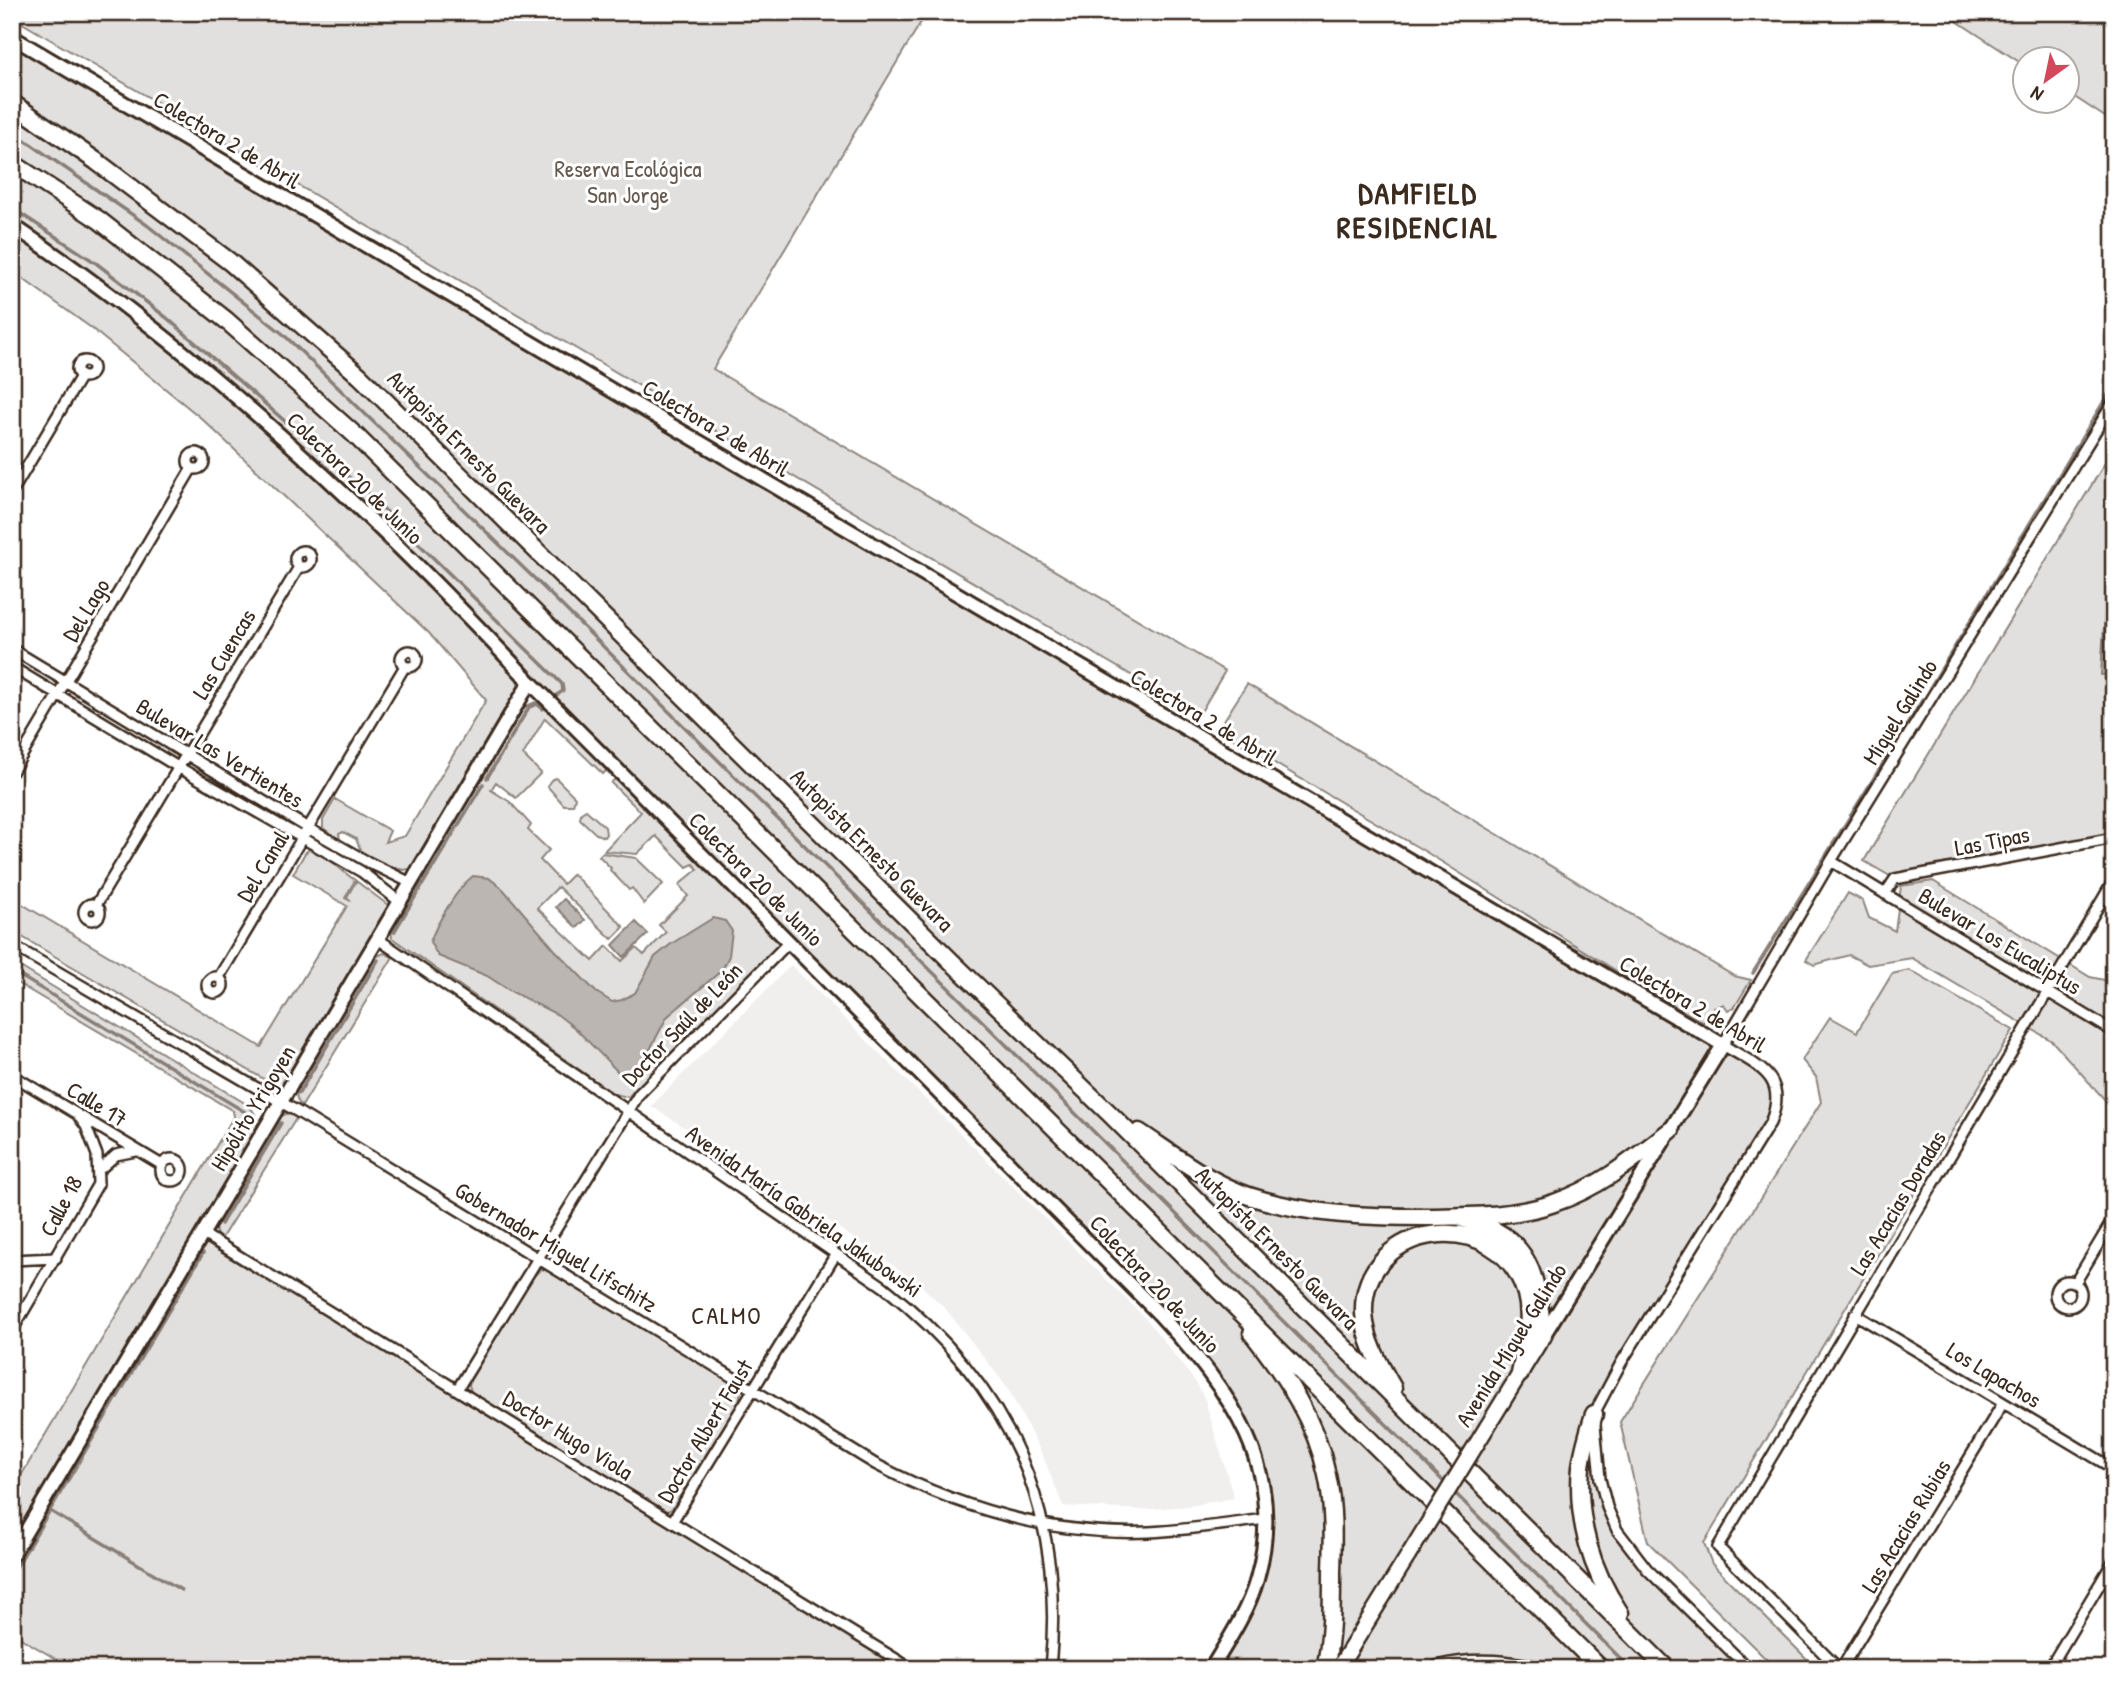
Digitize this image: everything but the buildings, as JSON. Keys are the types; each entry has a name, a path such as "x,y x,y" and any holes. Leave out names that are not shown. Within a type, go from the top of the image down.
{"highway":[{"name":"Autopista Ernesto Guevara","path":"12,103 96,161 230,262 360,376 1110,1114 1667,1669"},
{"path":"12,163 99,220 226,320 355,435 1601,1669"},
{"path":"1110,1114 1196,1170 1247,1195 1322,1213 1392,1217 1511,1213 1553,1203 1594,1186 1630,1163 1671,1130"},
{"path":"1451,1217 1489,1228 1517,1248 1536,1281 1543,1336"},
{"path":"1408,1410 1383,1372 1370,1341 1364,1315 1365,1296 1373,1274 1387,1255 1418,1238 1437,1233 1463,1234 1496,1248 1509,1261 1526,1294 1529,1315 1520,1374"},
{"path":"1207,1276 1288,1382 1313,1428 1328,1475 1331,1500 1332,1612 1325,1669"},
{"path":"1594,1414 1580,1477 1582,1509 1590,1554 1605,1588 1644,1646"},
{"path":"1439,1669 1474,1664 1508,1664 1533,1669"}],"main road":[{"name":"Colectora 2 de Abril","path":"12,37 1723,1045"},
{"name":"Colectora 20 de Junio","path":"12,225 120,300 256,412 435,584 1159,1314 1192,1351 1217,1383 1247,1432 1261,1476 1266,1519 1257,1581 1232,1634 1211,1669"},
{"name":"Hipólito Yrigoyen","path":"12,1555 530,682"},
{"name":"Avenida Miguel Galindo","path":"1338,1669 1723,1045"}],"street":[{"path":"12,492 81,376"},
{"name":"Miguel Galindo","path":"1723,1045 1831,861 2114,401"},
{"name":"Del Lago","path":"12,772 192,468"},
{"name":"Las Cuencas","path":"96,905 299,566"},
{"name":"Bulevar Las Vertientes","path":"12,649 308,828 411,883"},
{"name":"Del Canal","path":"219,977 405,666"},
{"name":"Bulevar Las Vertientes","path":"12,667 178,767 362,872 400,902"},
{"name":"Las Tipas","path":"1885,894 1895,879 2114,838"},
{"name":"Bulevar Los Eucaliptus","path":"1831,861 2114,1032"},
{"name":"Las Acacias Doradas","path":"1840,1669 1718,1547 2114,880"},
{"name":"Avenida María Gabriela Jakubowski","path":"378,939 836,1254 911,1308 942,1337 969,1368 1006,1426 1020,1454 1042,1523 1048,1553 1053,1618 1049,1669"},
{"name":"Doctor Saúl de León","path":"457,1390 639,1094 789,942"},
{"name":"Gobernador Miguel Lifschitz","path":"12,945 281,1102 903,1479 972,1507 1007,1517 1072,1528 1145,1532 1185,1530 1266,1519"},
{"name":"Colectora 2 de Abril","path":"1594,1414 1621,1363 1763,1135 1775,1111 1775,1086 1770,1076 1723,1045"},
{"name":"Calle 17","path":"12,1075 162,1165"},
{"name":"Calle 18","path":"12,1331 98,1184 99,1170 93,1140 76,1114"},
{"name":"Calle 18","path":"99,1170 116,1155 138,1151"},
{"path":"2075,1283 2114,1218"},
{"name":"Doctor Hugo Viola","path":"203,1234 912,1669"},
{"name":"Doctor Albert Faust","path":"672,1522 836,1254"},
{"path":"12,1260 56,1258"},
{"name":"Los Lapachos","path":"1855,1314 2114,1469"},
{"name":"Las Acacias Rubias","path":"1840,1669 2003,1403"},
{"path":"1594,1414 1601,1479 1607,1507 1617,1530 1647,1569 1749,1669"},
{"path":"2049,1669 2114,1560"}],"shaded area":[{"path":"2114,608 2114,674 2101,675 2105,610"},
{"path":"473,876 489,878 503,889 555,950 596,992 612,1002 635,993 655,957 713,918 725,921 732,931 729,956 722,970 667,1017 644,1061 633,1073 621,1075 576,1029 558,1015 487,976 438,956 430,942 433,934 454,897"},
{"path":"564,899 585,920 577,928 556,907"},
{"path":"636,922 648,934 624,957 613,945"},
{"path":"791,965 1148,1321 1197,1384 1205,1400 1234,1498 1190,1506 1142,1510 1063,1506 1042,1454 1007,1387 945,1308 917,1282 801,1202 651,1106"}],"green space":[{"name":"Reserva Ecológica San Jorge","path":"12,12 927,12 713,369 1225,671 1199,715 12,17"},
{"path":"1943,12 2114,12 2114,123 2080,101 2080,46 2010,46 2010,56"},
{"path":"12,37 1770,1076 1775,1111 1594,1414 1607,1507 1630,1548 1749,1669 1211,1669 1232,1634 1263,1553 1255,1454 1192,1351 530,682 255,412 12,225"},
{"path":"12,234 138,322 249,416 340,500 515,674 519,686 515,697 415,868 404,870 373,863 375,859 362,854 356,839 343,832 339,834 340,840 323,828 323,820 335,799 390,831 385,842 405,836 486,700 429,633 201,418 90,327 12,271"},
{"path":"2114,448 2114,838 1895,879 1864,861"},
{"path":"1247,684 1734,976 1751,980 1734,1008 1728,1011 1724,1004 1714,1008 1717,1015 1703,1022 1426,852 1218,730"},
{"path":"535,702 544,706 608,769 603,774 545,718 523,755 541,773 516,798 496,782 491,790 510,802 531,825 528,830 549,850 540,860 563,884 573,874 624,927 612,939 558,887 537,908 593,961 607,946 622,961 636,948 644,955 666,932 659,925 688,896 679,885 698,869 693,864 687,867 656,836 637,854 604,851 641,812 611,783 616,778 780,943 628,1097 614,1094 392,938 391,928 517,715 524,707"},
{"path":"556,778 575,797 573,805 564,805 547,786"},
{"path":"586,810 605,827 604,837 596,834 580,819 581,813"},
{"path":"312,847 355,880 345,898 351,901 347,897 356,881 388,905 389,909 286,1084 281,1087 12,931 12,898 261,1047 347,906 293,874 305,853"},
{"path":"602,853 636,858 663,884 644,904 632,888 629,890 610,870 599,856"},
{"path":"1933,881 2090,977 2114,982 2114,1110 2052,1041 1912,958 1868,965 1849,955 1814,965 1806,960 1848,893 1863,901 1869,918 1895,931 1901,886"},
{"path":"384,953 393,957 302,1106 296,1096 299,1085 375,957"},
{"path":"12,962 248,1105 255,1115 257,1134 12,1547 12,1491 234,1116 233,1111 12,980"},
{"path":"1909,970 2013,1030 1704,1543 1712,1564 1817,1669 1776,1669 1648,1542 1620,1422 1821,1102 1816,1077 1802,1060 1830,1017 1857,1032 1892,974"},
{"path":"288,1113 297,1117 221,1239 215,1230 218,1219 279,1117"},
{"path":"204,1244 902,1669 73,1669 12,1633 12,1566"},
{"path":"541,1269 551,1271 734,1383 741,1391 739,1402 672,1509 667,1511 657,1508 472,1394 470,1380 533,1277"}],"waterway":[{"path":"12,131 147,225 283,334 1063,1101 1446,1484"},
{"path":"12,208 96,263 167,318 367,493 562,684 563,691 555,696"},
{"path":"1931,686 2114,385"},
{"path":"1753,973 1923,699"},
{"path":"487,778 529,707 537,704 543,709"},
{"path":"394,932 483,784"},
{"path":"299,1093 378,960"},
{"path":"12,971 245,1112"},
{"path":"221,1224 281,1123"},
{"path":"12,1574 203,1253"},
{"path":"1452,1490 1631,1669"},
{"path":"50,1511 181,1590"}],"district":[{"name":"DAMFIELD RESIDENCIAL","path":"1418,211"},
{"name":"CALMO","path":"727,1316"}]}
